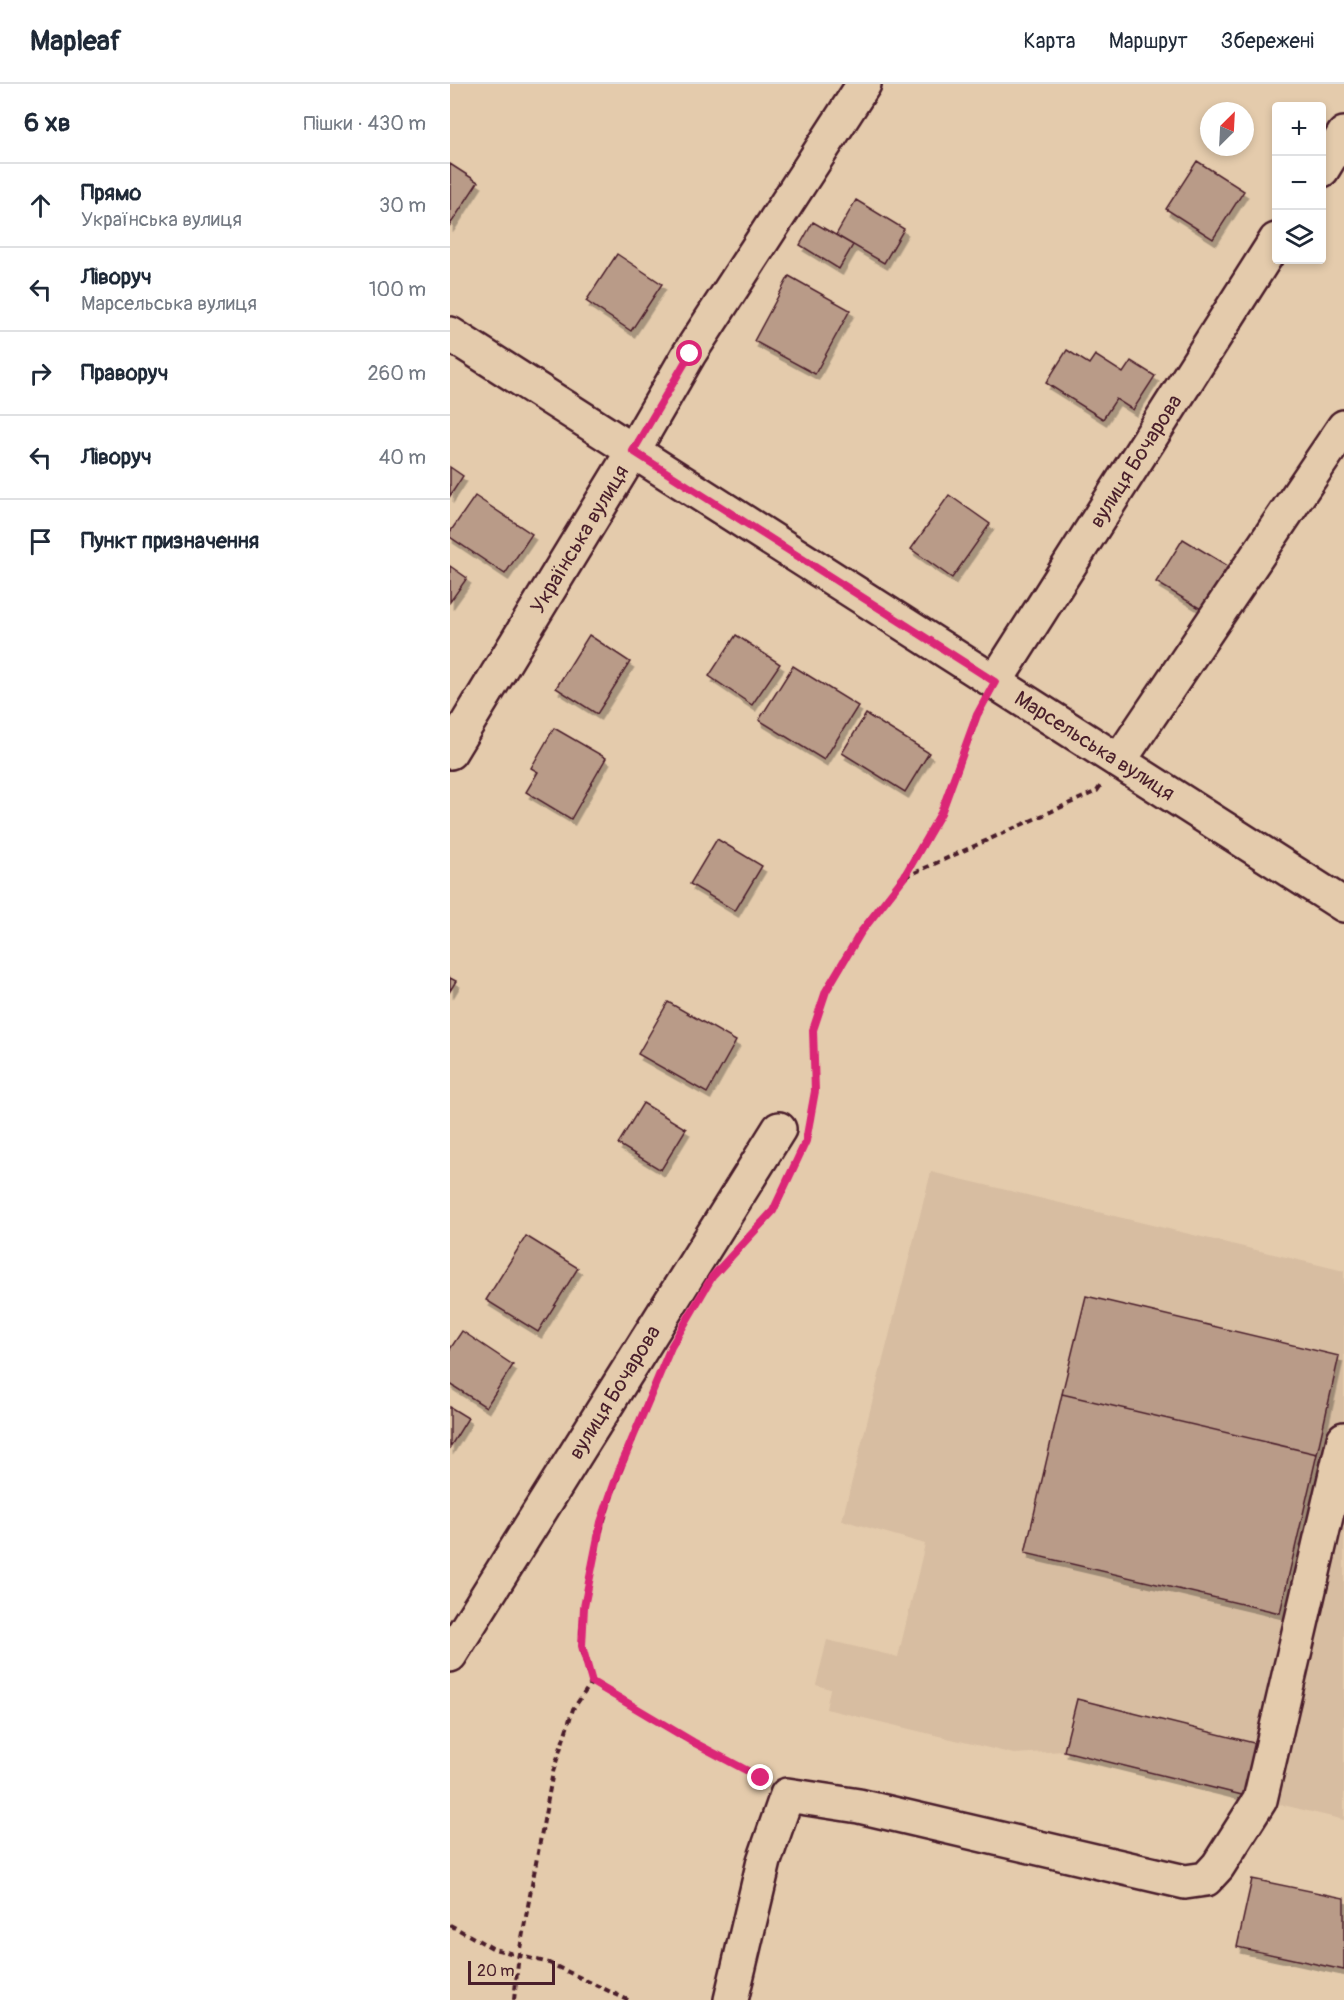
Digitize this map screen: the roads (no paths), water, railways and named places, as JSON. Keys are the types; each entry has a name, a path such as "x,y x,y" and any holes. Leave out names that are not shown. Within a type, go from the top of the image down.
{"street":[{"name":"Українська вулиця","path":"450,752 690,354 864,84"},
{"path":"1326,163 1344,134"},
{"name":"вулиця Бочарова","path":"995,682 1272,246"},
{"name":"Марсельська вулиця","path":"450,334 1344,905"},
{"path":"1119,761 1344,427"},
{"name":"вулиця Бочарова","path":"450,1656 794,1130"},
{"path":"731,2000 764,1861 787,1795 859,1806 1185,1882 1206,1879 1218,1866 1260,1800 1344,1439"}]}
